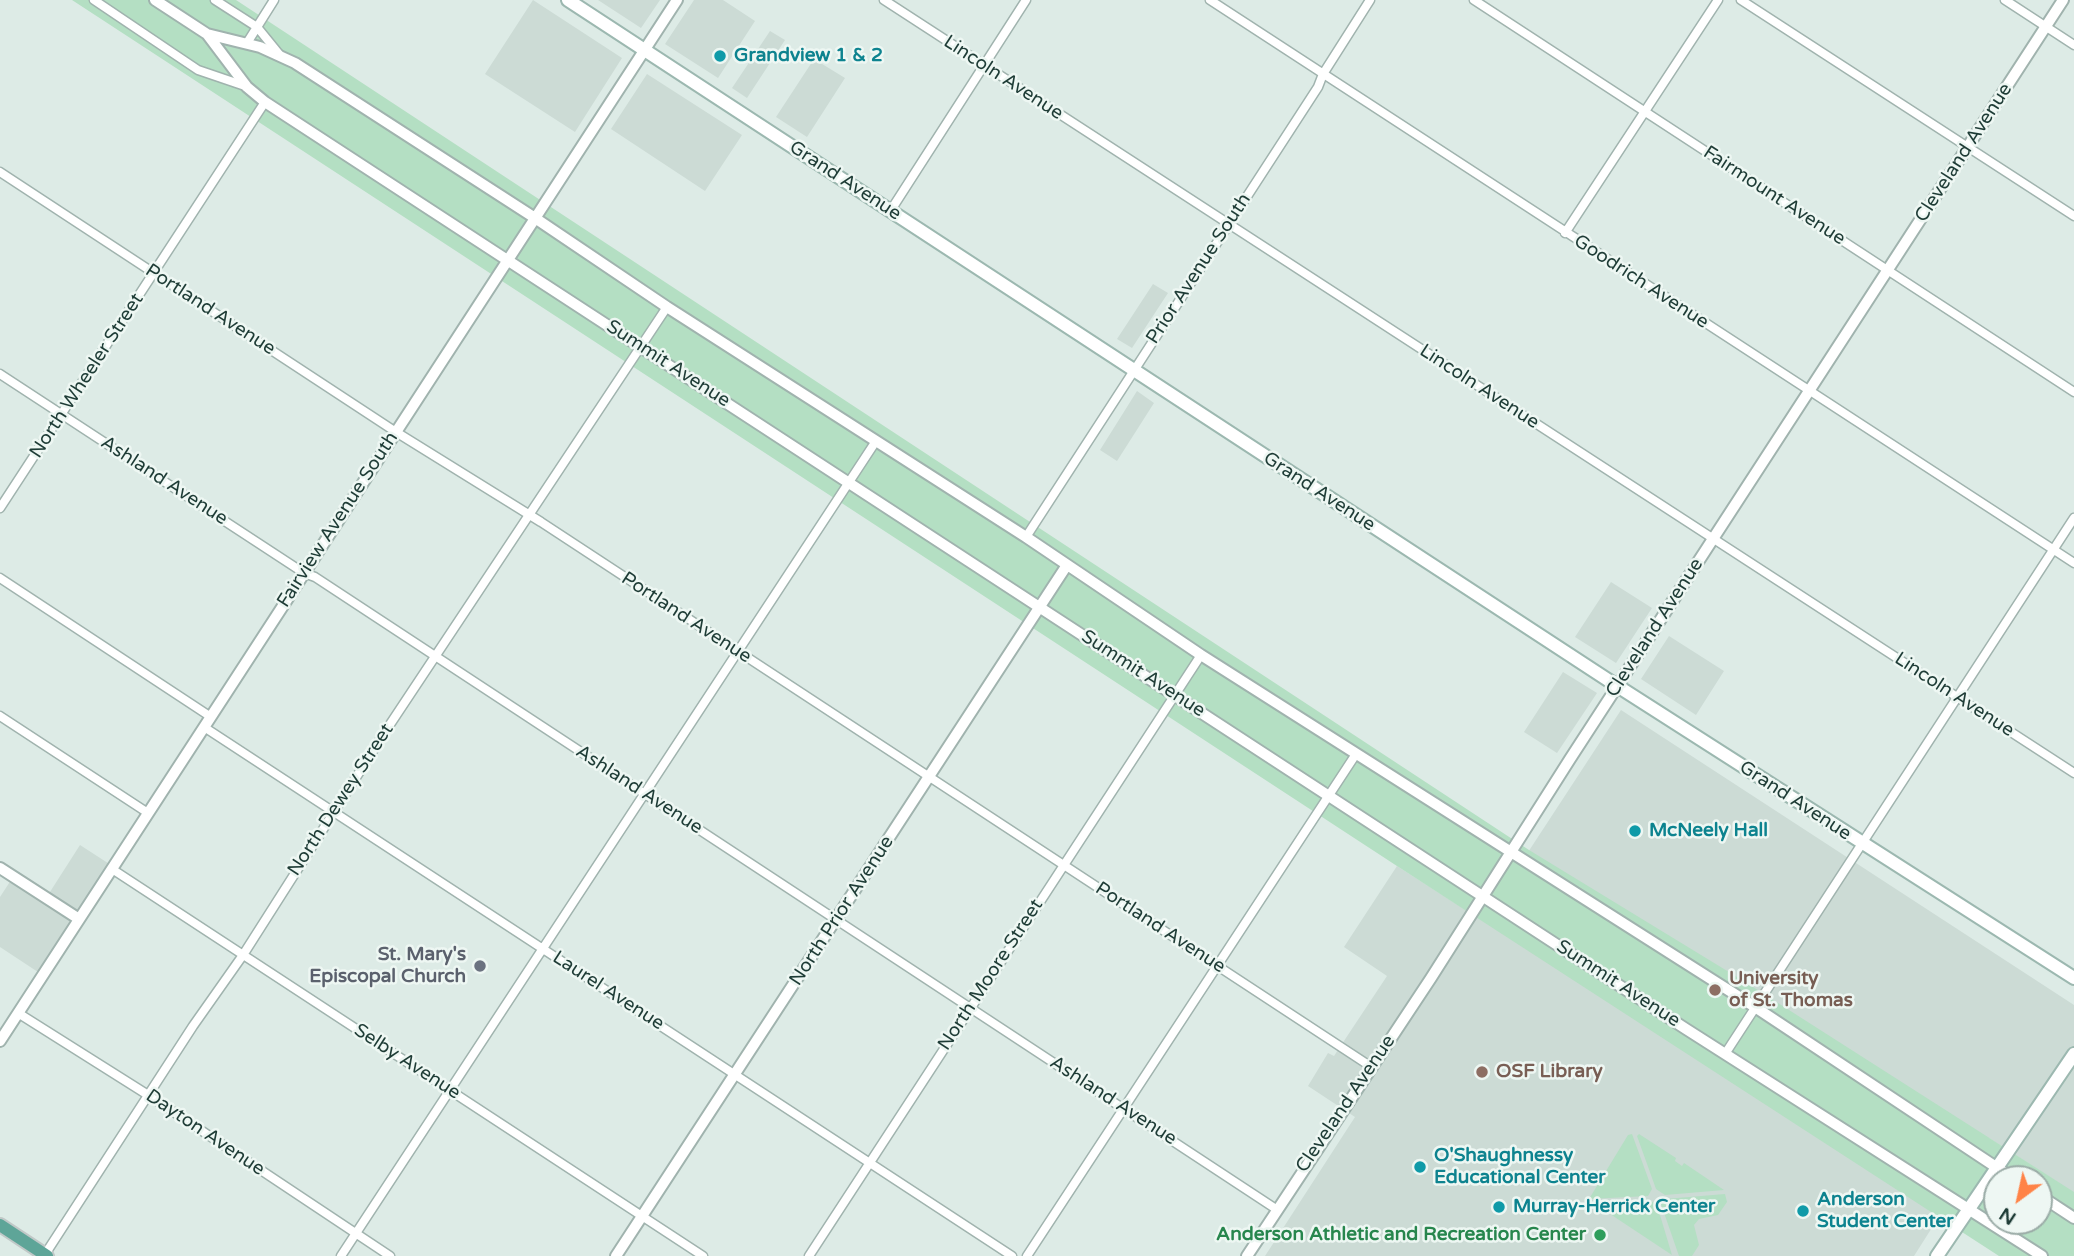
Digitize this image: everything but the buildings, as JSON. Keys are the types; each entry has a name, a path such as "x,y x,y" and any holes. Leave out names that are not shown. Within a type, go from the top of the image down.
{"main road":[{"name":"Grand Avenue","path":"568,0 1617,687 2074,978"},
{"path":"1998,1165 2074,1054"},
{"path":"1937,1256 1983,1187"},
{"path":"0,1225 45,1256"}],"street":[{"name":"Summit Avenue","path":"94,0 198,70 247,87"},
{"name":"Summit Avenue","path":"155,0 207,34 247,87 265,102 1725,1054 2042,1256"},
{"name":"Summit Avenue","path":"215,0 257,27 281,57"},
{"path":"247,43 274,0"},
{"name":"Fairview Avenue South","path":"0,1041 3,1028 18,1013 677,0"},
{"name":"Lincoln Avenue","path":"884,0 2074,773"},
{"path":"891,210 1026,0"},
{"name":"Goodrich Avenue","path":"1210,0 2074,563"},
{"name":"Prior Avenue South","path":"1026,537 1318,87 1323,74 1370,0"},
{"name":"Fairmount Avenue","path":"1474,0 2074,392"},
{"path":"1565,233 1718,0"},
{"path":"1741,0 2074,216"},
{"path":"2005,0 2074,45"},
{"name":"Cleveland Avenue","path":"1247,1256 1370,1066 1431,978 2063,0"},
{"name":"Summit Avenue","path":"207,34 247,43 295,63 667,307 1026,537 1201,655 1755,1007 1994,1165"},
{"name":"North Wheeler Street","path":"0,508 265,102"},
{"name":"Portland Avenue","path":"0,172 396,432 738,651 1370,1066"},
{"name":"North Dewey Street","path":"45,1256 148,1095 243,955 334,811 667,307"},
{"name":"Ashland Avenue","path":"0,374 304,573 315,577 1276,1209"},
{"path":"341,1256 876,441"},
{"path":"1725,1054 2074,518"},
{"name":"North Prior Avenue","path":"616,1256 1068,565"},
{"path":"0,578 211,717"},
{"name":"North Moore Street","path":"809,1256 1201,655"},
{"path":"0,716 148,813"},
{"name":"Laurel Avenue","path":"204,727 1012,1256"},
{"path":"1027,1256 1356,754"},
{"path":"0,868 79,919"},
{"name":"Selby Avenue","path":"112,869 703,1256"},
{"name":"Dayton Avenue","path":"18,1013 148,1095 390,1256"},
{"path":"2053,1204 2074,1218"}],"shaded area":[{"path":"533,0 622,58 575,132 485,74"},
{"path":"598,0 660,0 641,28"},
{"path":"694,0 723,0 755,21 718,78 665,44"},
{"path":"770,31 785,40 747,98 732,88"},
{"path":"814,59 845,78 807,137 776,117"},
{"path":"647,74 742,135 705,191 611,129"},
{"path":"1153,284 1168,293 1132,348 1117,339"},
{"path":"1137,391 1154,403 1117,461 1100,450"},
{"path":"1611,582 1652,608 1616,663 1575,637"},
{"path":"1669,636 1724,671 1696,715 1641,679"},
{"path":"1563,672 1597,693 1557,753 1524,732"},
{"name":"University of St. Thomas","path":"1621,710 2074,1005 2074,1193 2053,1179 2053,1165 2031,1165 1989,1138 1914,1256 1265,1256 1355,1117 1308,1086 1328,1053 1334,1056 1387,976 1344,947 1397,866 1483,921"},
{"path":"80,845 114,867 44,976 0,947 0,897 15,874 48,895"}],"green space":[{"path":"72,0 236,0 1529,850 1742,980 2032,1165 1983,1165 1983,1235 2053,1235 2053,1179 2074,1192 2074,1256 1999,1256"},
{"path":"1632,1134 1652,1189 1648,1196 1589,1199 1628,1135"},
{"path":"1639,1134 1676,1158 1675,1161 1682,1166 1684,1163 1724,1190 1665,1195 1656,1189 1637,1136"},
{"path":"1725,1194 1727,1202 1718,1215 1699,1219 1694,1225 1699,1245 1692,1256 1679,1256 1661,1204 1665,1199"},
{"path":"1648,1199 1657,1205 1672,1255 1595,1204"}],"place":[{"name":"Grandview 1 & 2","path":"720,56"},
{"name":"McNeely Hall","path":"1635,831"},
{"name":"St. Mary's Episcopal Church","path":"480,966"},
{"name":"University of St. Thomas","path":"1715,990"},
{"name":"OSF Library","path":"1482,1072"},
{"name":"O'Shaughnessy Educational Center","path":"1420,1167"},
{"name":"Murray-Herrick Center","path":"1499,1207"},
{"name":"Anderson Student Center","path":"1803,1211"},
{"name":"Anderson Athletic and Recreation Center","path":"1600,1235"}]}
